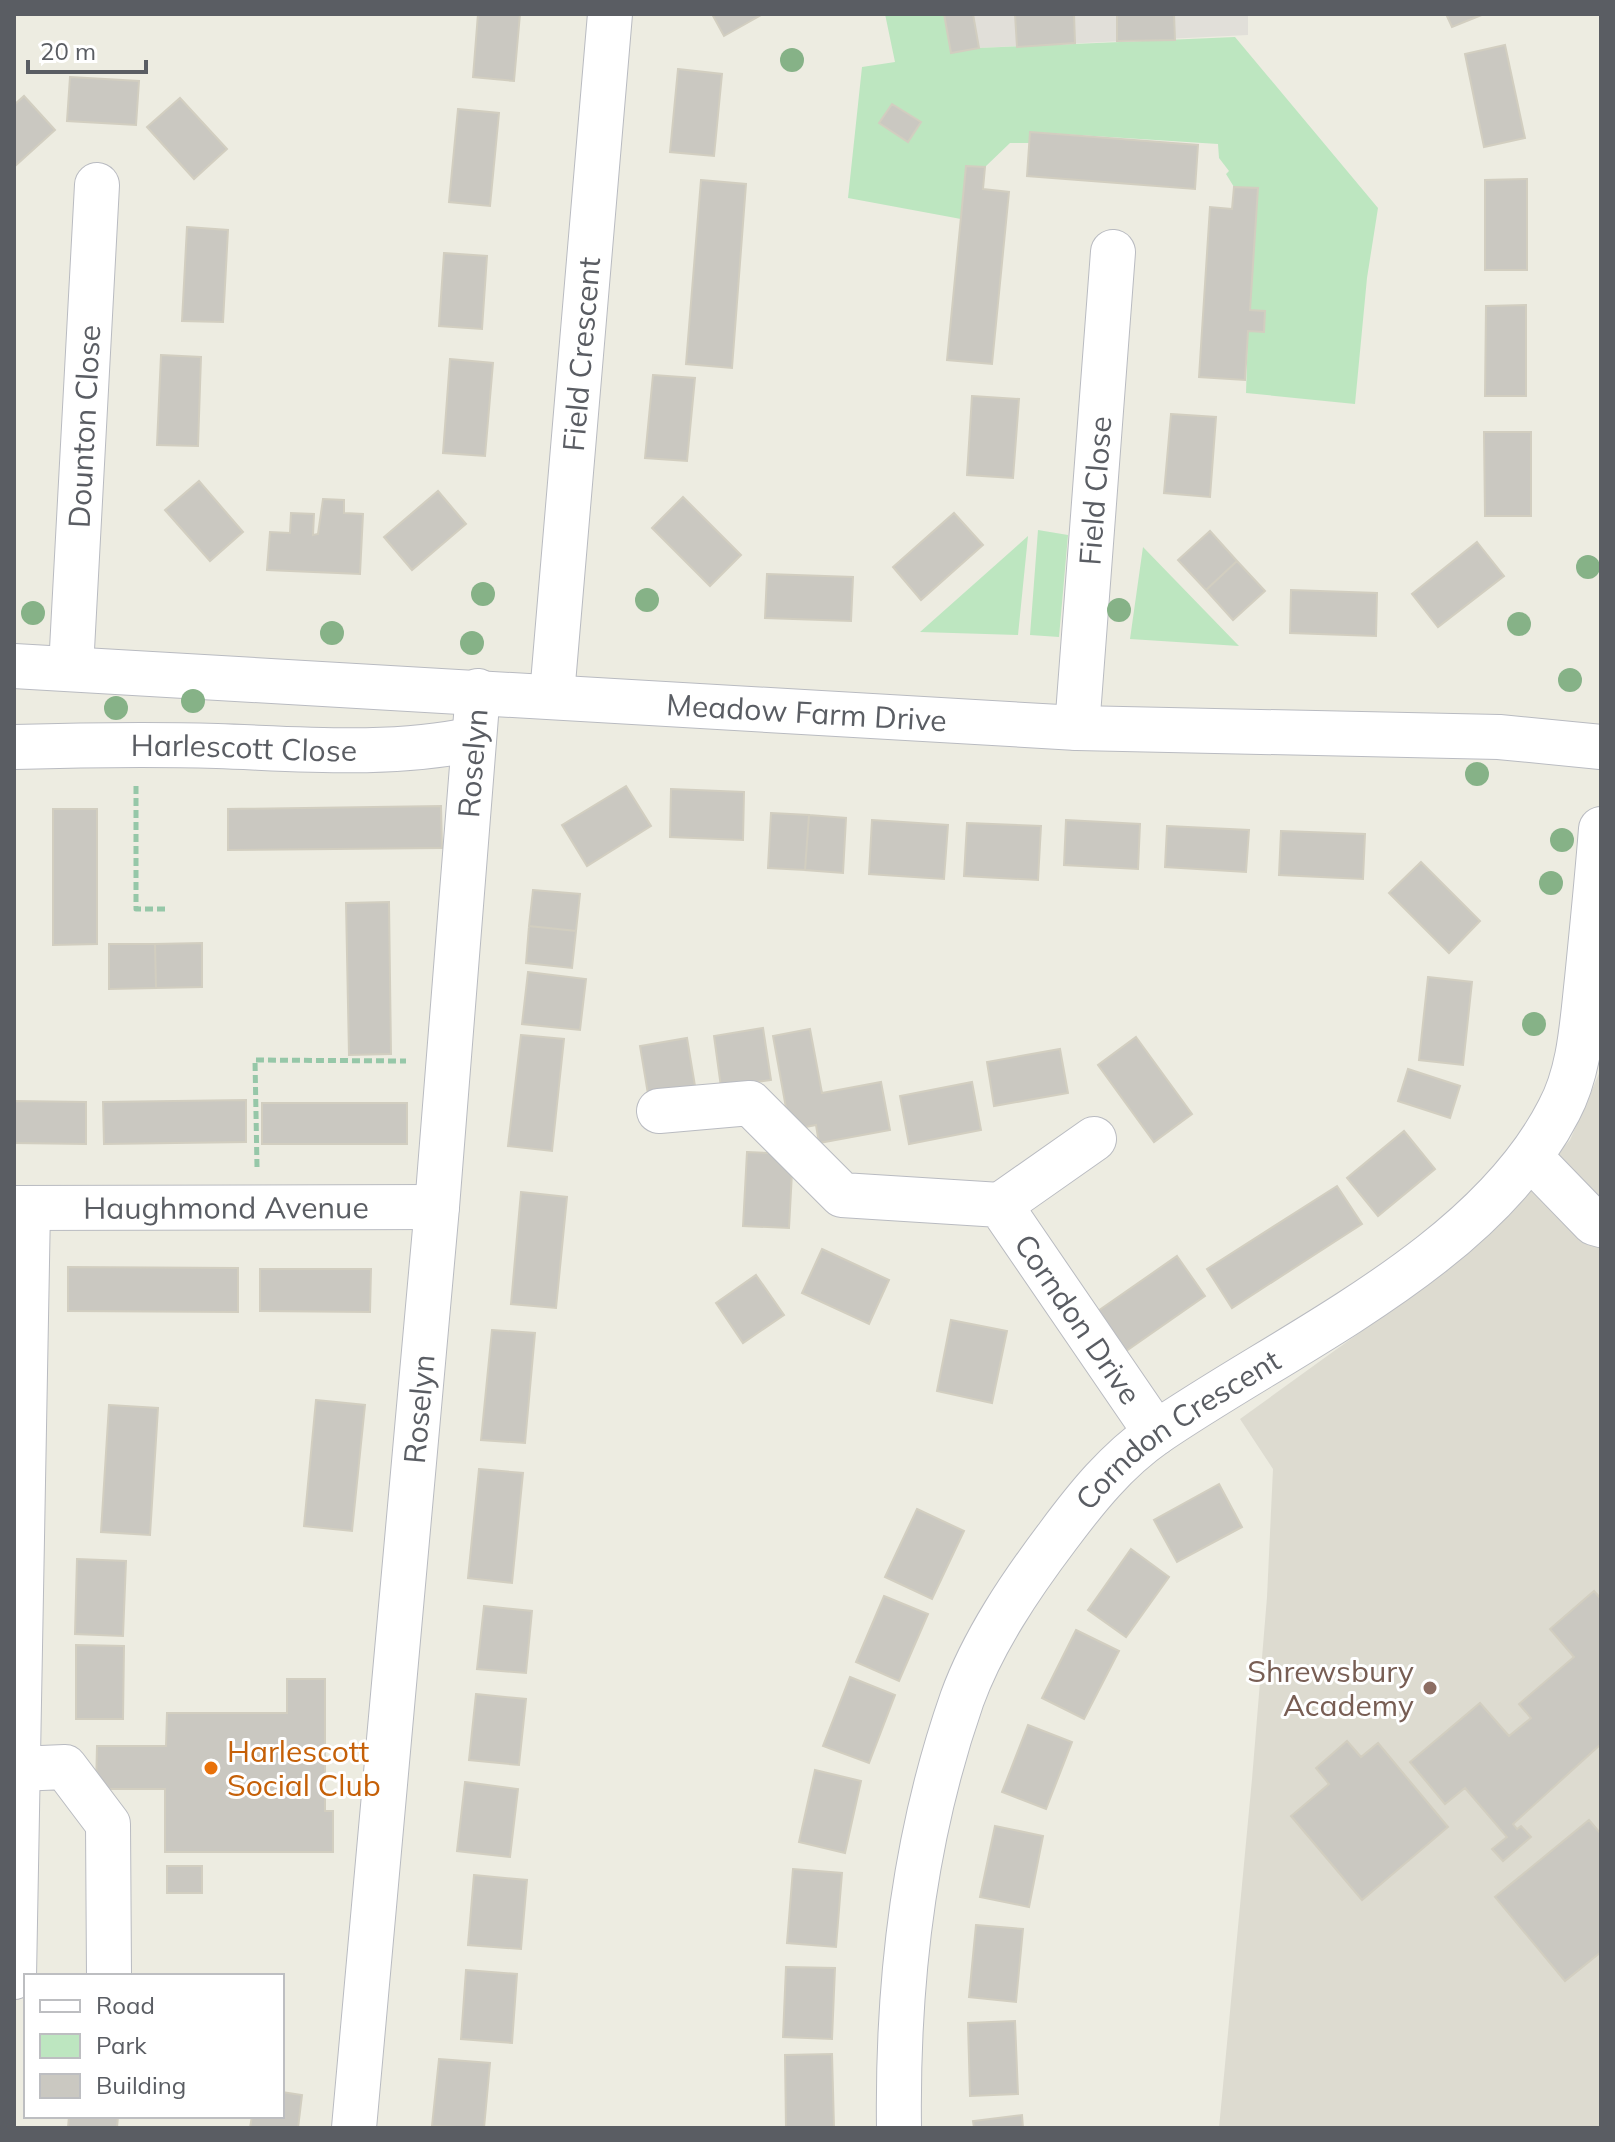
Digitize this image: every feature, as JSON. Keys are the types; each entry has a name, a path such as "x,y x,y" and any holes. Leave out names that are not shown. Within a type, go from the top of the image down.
{"street":[{"name":"Field Crescent","path":"552,695 610,14"},
{"name":"Dounton Close","path":"71,668 97,185"},
{"name":"Field Close","path":"1077,728 1113,252"},
{"name":"Meadow Farm Drive","path":"14,666 1077,728 1499,737 1601,747"},
{"name":"Roselyn","path":"354,2128 437,1207 478,691"},
{"name":"Harlescott Close","path":"14,747 135,743 333,750 438,747 474,739"},
{"name":"Corndon Crescent","path":"899,2128 905,1943 936,1791 963,1697 999,1625 1040,1561 1092,1492 1121,1460 1156,1433 1310,1339 1388,1286 1495,1197 1531,1158 1562,1106 1579,1047 1601,829"},
{"name":"Corndon Drive","path":"659,1111 750,1103 842,1195 1000,1205 1094,1139"},
{"path":"1531,1158 1594,1223 1601,1225"},
{"name":"Corndon Drive","path":"1000,1205 1156,1433"},
{"name":"Haughmond Avenue","path":"21,1208 437,1207"},
{"path":"14,1977 21,1208"},
{"path":"18,1769 65,1767 108,1824 109,1974"}],"path":[{"path":"135,743 136,909 168,909"},
{"path":"258,1208 255,1060 448,1062"}],"shaded area":[{"path":"944,14 1248,14 1248,35 979,48 951,53"},
{"name":"Shrewsbury Academy","path":"1601,1069 1601,2128 1219,2128 1267,1597 1273,1469 1240,1419 1463,1258 1570,1140"}],"green space":[{"path":"885,14 944,14 951,53 979,48 1235,37 1378,208 1367,278 1355,404 1246,393 1248,331 1263,332 1265,312 1250,310 1257,188 1234,187 1226,174 1229,171 1219,158 1218,144 1031,132 1029,143 1010,143 985,167 966,166 961,219 848,198 862,67 895,62"},
{"path":"1038,530 1068,535 1059,637 1030,635"},
{"path":"1028,536 1018,635 920,632"},
{"path":"1143,547 1239,646 1130,639"}],"building":[{"path":"478,14 520,14 514,81 473,77"},
{"path":"712,14 763,14 724,36"},
{"path":"944,14 973,14 979,48 951,53"},
{"path":"1015,14 1074,14 1075,43 1017,47"},
{"path":"1117,14 1174,14 1175,40 1117,41"},
{"path":"1446,14 1484,14 1452,27"},
{"path":"1505,45 1525,138 1484,147 1465,54"},
{"path":"678,69 722,74 714,156 670,152"},
{"path":"70,77 139,81 136,125 67,121"},
{"path":"24,96 55,130 14,167 14,105"},
{"path":"180,98 227,149 194,179 147,127"},
{"path":"892,104 921,122 908,142 879,123"},
{"path":"458,109 499,113 490,206 449,202"},
{"path":"1030,132 1198,145 1195,189 1027,176"},
{"path":"966,166 985,167 983,189 1009,192 992,364 947,360"},
{"path":"1527,179 1527,270 1485,270 1485,180"},
{"path":"701,180 746,184 732,368 686,364"},
{"path":"1234,187 1258,188 1250,310 1265,311 1264,332 1248,331 1245,380 1199,377 1210,207 1232,209"},
{"path":"187,227 228,230 223,322 182,321"},
{"path":"444,253 487,256 482,329 439,326"},
{"path":"1526,305 1526,396 1485,396 1486,306"},
{"path":"161,355 201,357 198,446 157,445"},
{"path":"450,359 493,363 485,456 443,453"},
{"path":"653,375 695,378 687,461 645,458"},
{"path":"972,396 1019,399 1013,478 967,475"},
{"path":"1171,414 1216,417 1210,497 1164,493"},
{"path":"1484,432 1531,432 1531,516 1485,516"},
{"path":"199,481 243,532 210,561 165,510"},
{"path":"438,491 466,524 412,570 384,537"},
{"path":"683,497 741,555 710,586 652,528"},
{"path":"323,499 344,500 344,513 363,514 360,574 267,570 270,532 290,533 291,513 314,514 313,535 318,534"},
{"path":"954,513 983,545 921,600 893,567"},
{"path":"1210,531 1237,561 1206,590 1178,560"},
{"path":"1477,542 1504,576 1438,627 1412,594"},
{"path":"1237,561 1265,591 1233,620 1206,590"},
{"path":"767,574 853,577 851,621 765,618"},
{"path":"1291,590 1377,593 1376,636 1290,633"},
{"path":"626,786 651,826 587,866 562,825"},
{"path":"671,789 744,792 743,840 670,837"},
{"path":"441,806 442,848 228,850 228,809"},
{"path":"53,809 97,809 97,944 53,945"},
{"path":"771,813 809,815 805,870 768,868"},
{"path":"809,815 846,818 843,873 805,870"},
{"path":"872,820 948,825 944,879 869,874"},
{"path":"1066,820 1140,824 1138,869 1064,865"},
{"path":"967,823 1041,826 1038,880 964,876"},
{"path":"1167,826 1249,830 1246,872 1165,867"},
{"path":"1281,831 1365,834 1363,879 1279,875"},
{"path":"1421,862 1480,921 1449,953 1389,893"},
{"path":"533,890 580,894 576,931 529,926"},
{"path":"389,902 391,1054 349,1055 346,903"},
{"path":"529,926 576,931 572,968 526,963"},
{"path":"202,943 202,987 156,988 155,944"},
{"path":"109,944 155,944 156,988 109,989"},
{"path":"528,972 586,979 580,1030 522,1024"},
{"path":"1428,977 1472,982 1463,1065 1419,1060"},
{"path":"763,1028 771,1080 721,1087 714,1036"},
{"path":"810,1029 822,1093 881,1082 890,1130 819,1143 816,1125 790,1130 773,1036"},
{"path":"521,1035 564,1039 552,1151 508,1146"},
{"path":"1136,1037 1192,1114 1154,1142 1098,1065"},
{"path":"687,1038 696,1092 649,1100 640,1046"},
{"path":"1060,1049 1068,1093 994,1106 987,1062"},
{"path":"1408,1069 1460,1086 1450,1118 1398,1101"},
{"path":"972,1082 981,1130 909,1144 900,1096"},
{"path":"246,1100 246,1142 104,1144 103,1102"},
{"path":"14,1101 86,1102 86,1144 14,1143"},
{"path":"262,1103 407,1103 407,1144 262,1144"},
{"path":"1404,1131 1435,1169 1378,1216 1347,1178"},
{"path":"747,1152 793,1154 789,1228 743,1226"},
{"path":"1337,1186 1362,1224 1232,1308 1207,1269"},
{"path":"521,1192 567,1197 556,1308 511,1304"},
{"path":"822,1249 889,1280 869,1324 802,1293"},
{"path":"1177,1256 1205,1296 1126,1351 1098,1311"},
{"path":"68,1267 238,1268 238,1312 68,1311"},
{"path":"260,1269 371,1269 370,1312 260,1311"},
{"path":"756,1275 784,1315 743,1343 716,1303"},
{"path":"951,1320 1007,1331 992,1403 937,1391"},
{"path":"492,1330 535,1333 525,1443 481,1440"},
{"path":"316,1400 365,1405 352,1531 304,1526"},
{"path":"109,1405 158,1408 150,1535 101,1532"},
{"path":"479,1469 523,1473 512,1583 468,1578"},
{"path":"1219,1484 1242,1527 1177,1562 1154,1520"},
{"path":"917,1509 964,1531 932,1599 885,1577"},
{"path":"1131,1549 1169,1577 1126,1637 1088,1610"},
{"path":"77,1559 126,1561 123,1636 75,1634"},
{"path":"1594,1591 1601,1599 1601,1744 1513,1824 1517,1829 1521,1826 1531,1837 1503,1861 1492,1849 1507,1837 1465,1788 1445,1804 1410,1762 1480,1703 1509,1736 1531,1718 1519,1704 1574,1657 1550,1629"},
{"path":"884,1596 928,1614 899,1681 856,1662"},
{"path":"484,1606 532,1611 526,1673 477,1669"},
{"path":"1076,1630 1119,1651 1084,1719 1042,1698"},
{"path":"76,1645 124,1646 123,1719 76,1719"},
{"path":"850,1677 895,1695 869,1763 823,1746"},
{"name":"Harlescott Social Club","path":"287,1679 325,1679 325,1811 333,1811 333,1852 165,1852 165,1789 96,1789 97,1746 166,1746 167,1713 287,1713"},
{"path":"476,1694 526,1699 519,1765 469,1760"},
{"path":"1028,1725 1072,1742 1046,1809 1002,1792"},
{"path":"1347,1741 1361,1757 1378,1743 1448,1827 1362,1900 1291,1816 1329,1784 1316,1768"},
{"path":"815,1770 861,1781 845,1853 799,1842"},
{"path":"465,1782 518,1789 510,1857 457,1851"},
{"path":"1589,1820 1601,1834 1601,1952 1565,1981 1495,1897"},
{"path":"995,1826 1043,1836 1029,1907 980,1897"},
{"path":"167,1866 202,1866 202,1893 167,1893"},
{"path":"793,1869 842,1873 836,1947 787,1943"},
{"path":"474,1875 527,1880 521,1949 468,1945"},
{"path":"976,1925 1023,1929 1016,2002 969,1997"},
{"path":"786,1967 835,1968 832,2039 783,2037"},
{"path":"466,1970 517,1974 512,2043 461,2039"},
{"path":"1015,2021 1018,2094 970,2096 968,2023"},
{"path":"832,2054 834,2127 786,2128 785,2055"},
{"path":"439,2059 490,2063 484,2128 432,2126"},
{"path":"284,2092 302,2095 298,2128 250,2128 252,2118 284,2118"},
{"path":"1022,2115 1023,2128 974,2128 973,2121"},
{"path":"69,2118 118,2118 117,2128 68,2128"}],"place":[{"name":"Shrewsbury Academy","path":"1430,1688"},
{"name":"Harlescott Social Club","path":"211,1768"}]}
